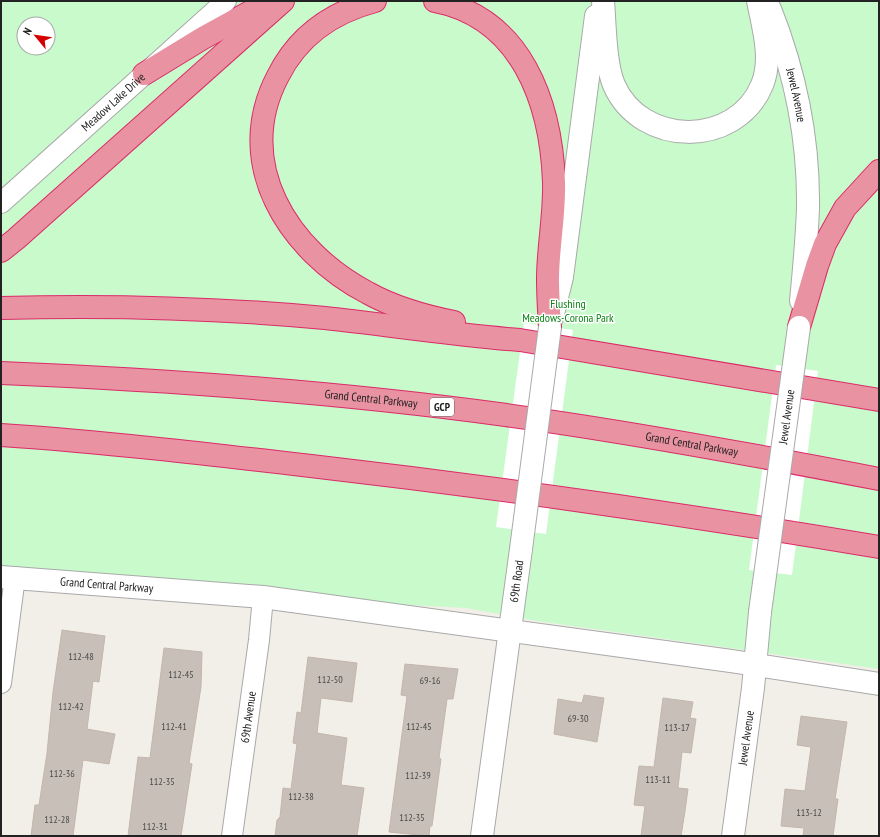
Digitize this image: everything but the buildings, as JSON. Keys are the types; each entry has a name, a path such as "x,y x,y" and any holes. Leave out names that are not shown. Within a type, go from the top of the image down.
{"highway":[{"path":"144,74 203,38 270,1"},
{"path":"1,251 283,1"},
{"path":"375,1 348,9 321,24 299,44 273,84 264,112 261,142 264,170 273,198 287,222 312,251 339,275 367,293 410,311 520,340"},
{"path":"434,1 450,5 475,16 503,36 525,64 542,104 549,136 554,182 548,278 550,327"},
{"path":"799,327 825,244 845,208 879,170"},
{"path":"1,308 137,308 230,311 324,318 467,336 520,340 877,399"},
{"name":"Grand Central Parkway","path":"1,373 201,384 430,405 657,437 879,479"},
{"path":"1,435 119,445 407,477 664,512 878,546"}],"street":[{"name":"Meadow Lake Drive","path":"1,203 226,1"},
{"path":"550,327 562,277 598,1"},
{"path":"603,1 611,74 619,94 632,111 648,123 666,130 687,133 707,131 726,124 744,111 757,94 762,84 766,62 765,39 758,1"},
{"name":"Jewel Avenue","path":"733,836 755,666 760,612 799,327 808,206 805,155 800,116 792,76 767,1"},
{"name":"69th Road","path":"482,836 550,327"},
{"path":"1,683 8,577"},
{"name":"Grand Central Parkway","path":"8,577 263,597 879,684"},
{"name":"69th Avenue","path":"232,836 259,640 263,597"}],"green space":[{"name":"Flushing Meadows-Corona Park","path":"1,1 879,1 879,669 537,621 466,608 263,597 1,577"}],"pier":[{"path":"524,323 573,330 546,534 496,527"},
{"path":"776,365 818,371 792,575 749,570"}]}
